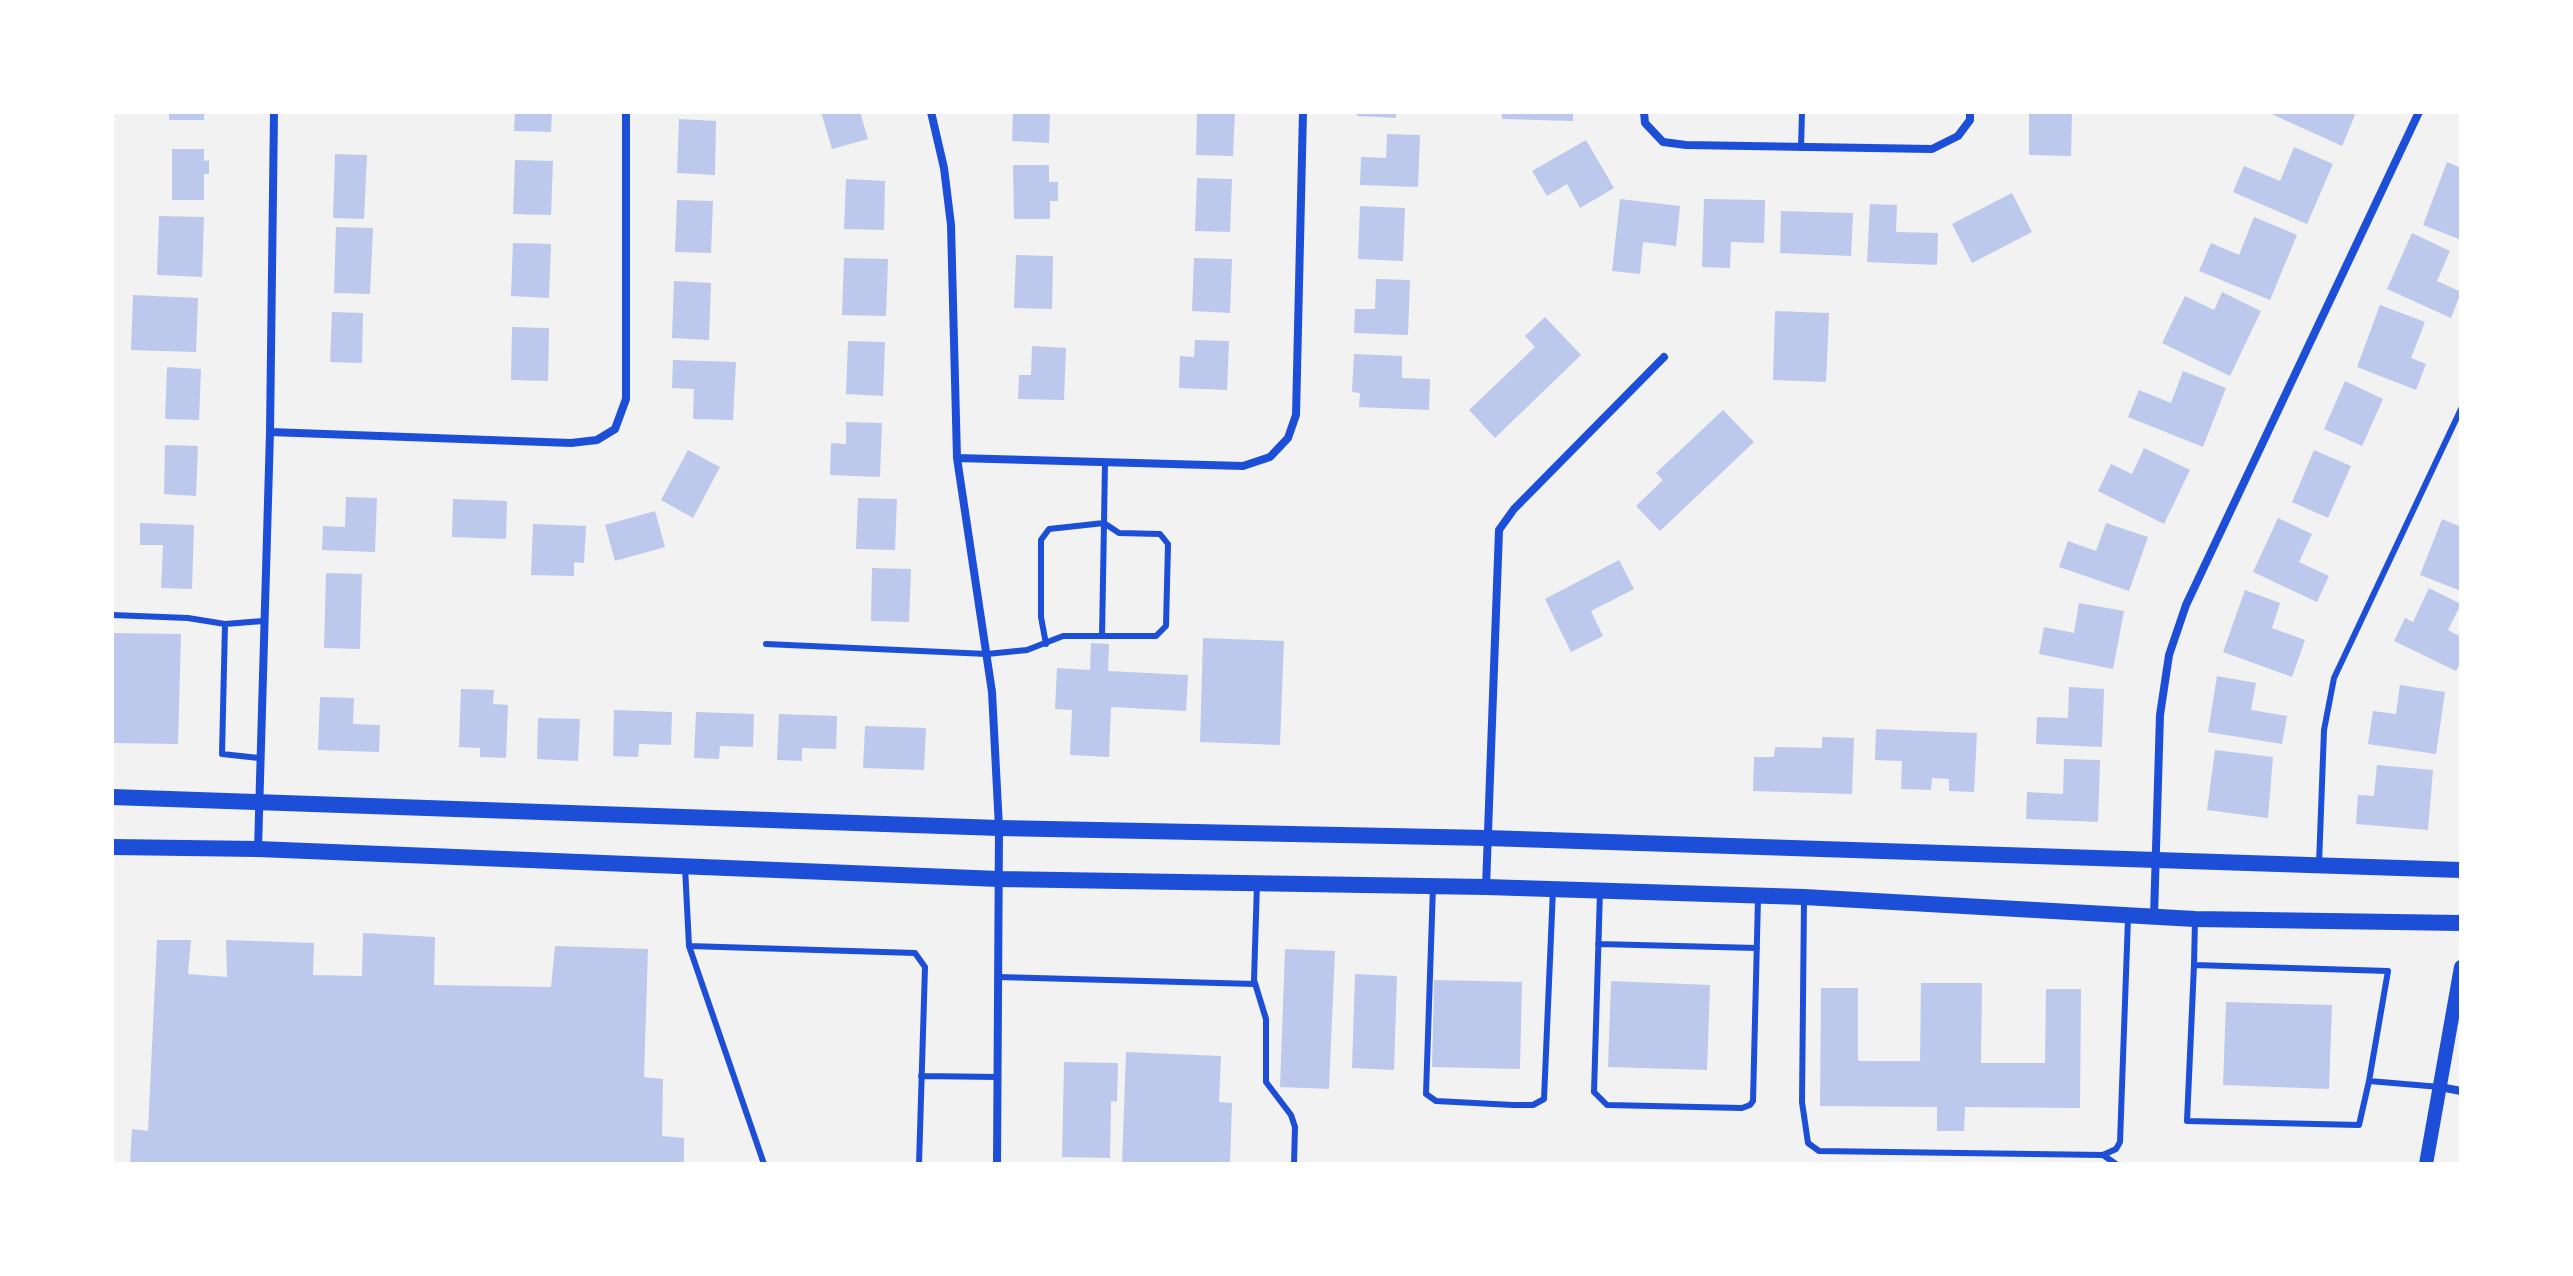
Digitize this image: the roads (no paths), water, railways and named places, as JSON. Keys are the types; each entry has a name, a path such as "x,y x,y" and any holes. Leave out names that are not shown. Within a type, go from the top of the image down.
{"main road":[{"path":"112,797 999,828 1487,838 2461,870"},
{"path":"112,847 258,849 999,879 1486,887 1804,897 2195,919 2461,923"}],"street":[{"path":"258,849 270,432 274,112"},
{"path":"270,432 571,443 597,440 615,429 626,399 626,112"},
{"path":"931,112 944,168 951,225 957,458 987,654 999,828 997,1164"},
{"path":"957,458 1243,466 1270,457 1288,438 1296,415 1303,112"},
{"path":"1644,112 1645,123 1663,142 1801,149 1932,149 1958,136 1970,120 1970,112"},
{"path":"2154,916 2160,715 2169,655 2186,605 2419,112"},
{"path":"1486,887 1499,530 1514,509 1664,357"},
{"path":"2426,1164 2461,967"},
{"path":"2440,1087 2461,1091"}],"lane":[{"path":"1801,149 1802,112"},
{"path":"2319,866 2324,730 2334,678 2461,409"},
{"path":"1102,636 1105,462"},
{"path":"766,644 987,654 1046,644 1063,636 1156,636 1166,626 1168,544 1160,534 1119,533 1104,523 1049,529 1041,540 1041,617 1046,644"},
{"path":"112,615 188,618 225,624 263,621"},
{"path":"225,624 222,754 259,758"},
{"path":"685,867 689,946 764,1164"},
{"path":"1257,883 1255,984 1266,1019 1266,1082 1291,1115 1295,1127 1294,1164"},
{"path":"1433,886 1426,1094 1436,1101 1513,1105 1533,1105 1544,1099 1553,889"},
{"path":"1600,891 1594,1092 1607,1105 1742,1108 1753,1101 1758,896"},
{"path":"1804,897 1802,1102 1808,1143 1819,1151 2103,1155 2116,1149 2120,1142 2128,915"},
{"path":"2194,965 2388,971 2359,1125 2187,1121 2195,919"},
{"path":"1598,944 1757,948"},
{"path":"689,946 915,953 925,967 919,1164"},
{"path":"998,977 1255,984"},
{"path":"921,1076 997,1077"},
{"path":"2369,1081 2440,1087"},
{"path":"2103,1155 2116,1164"}]}
